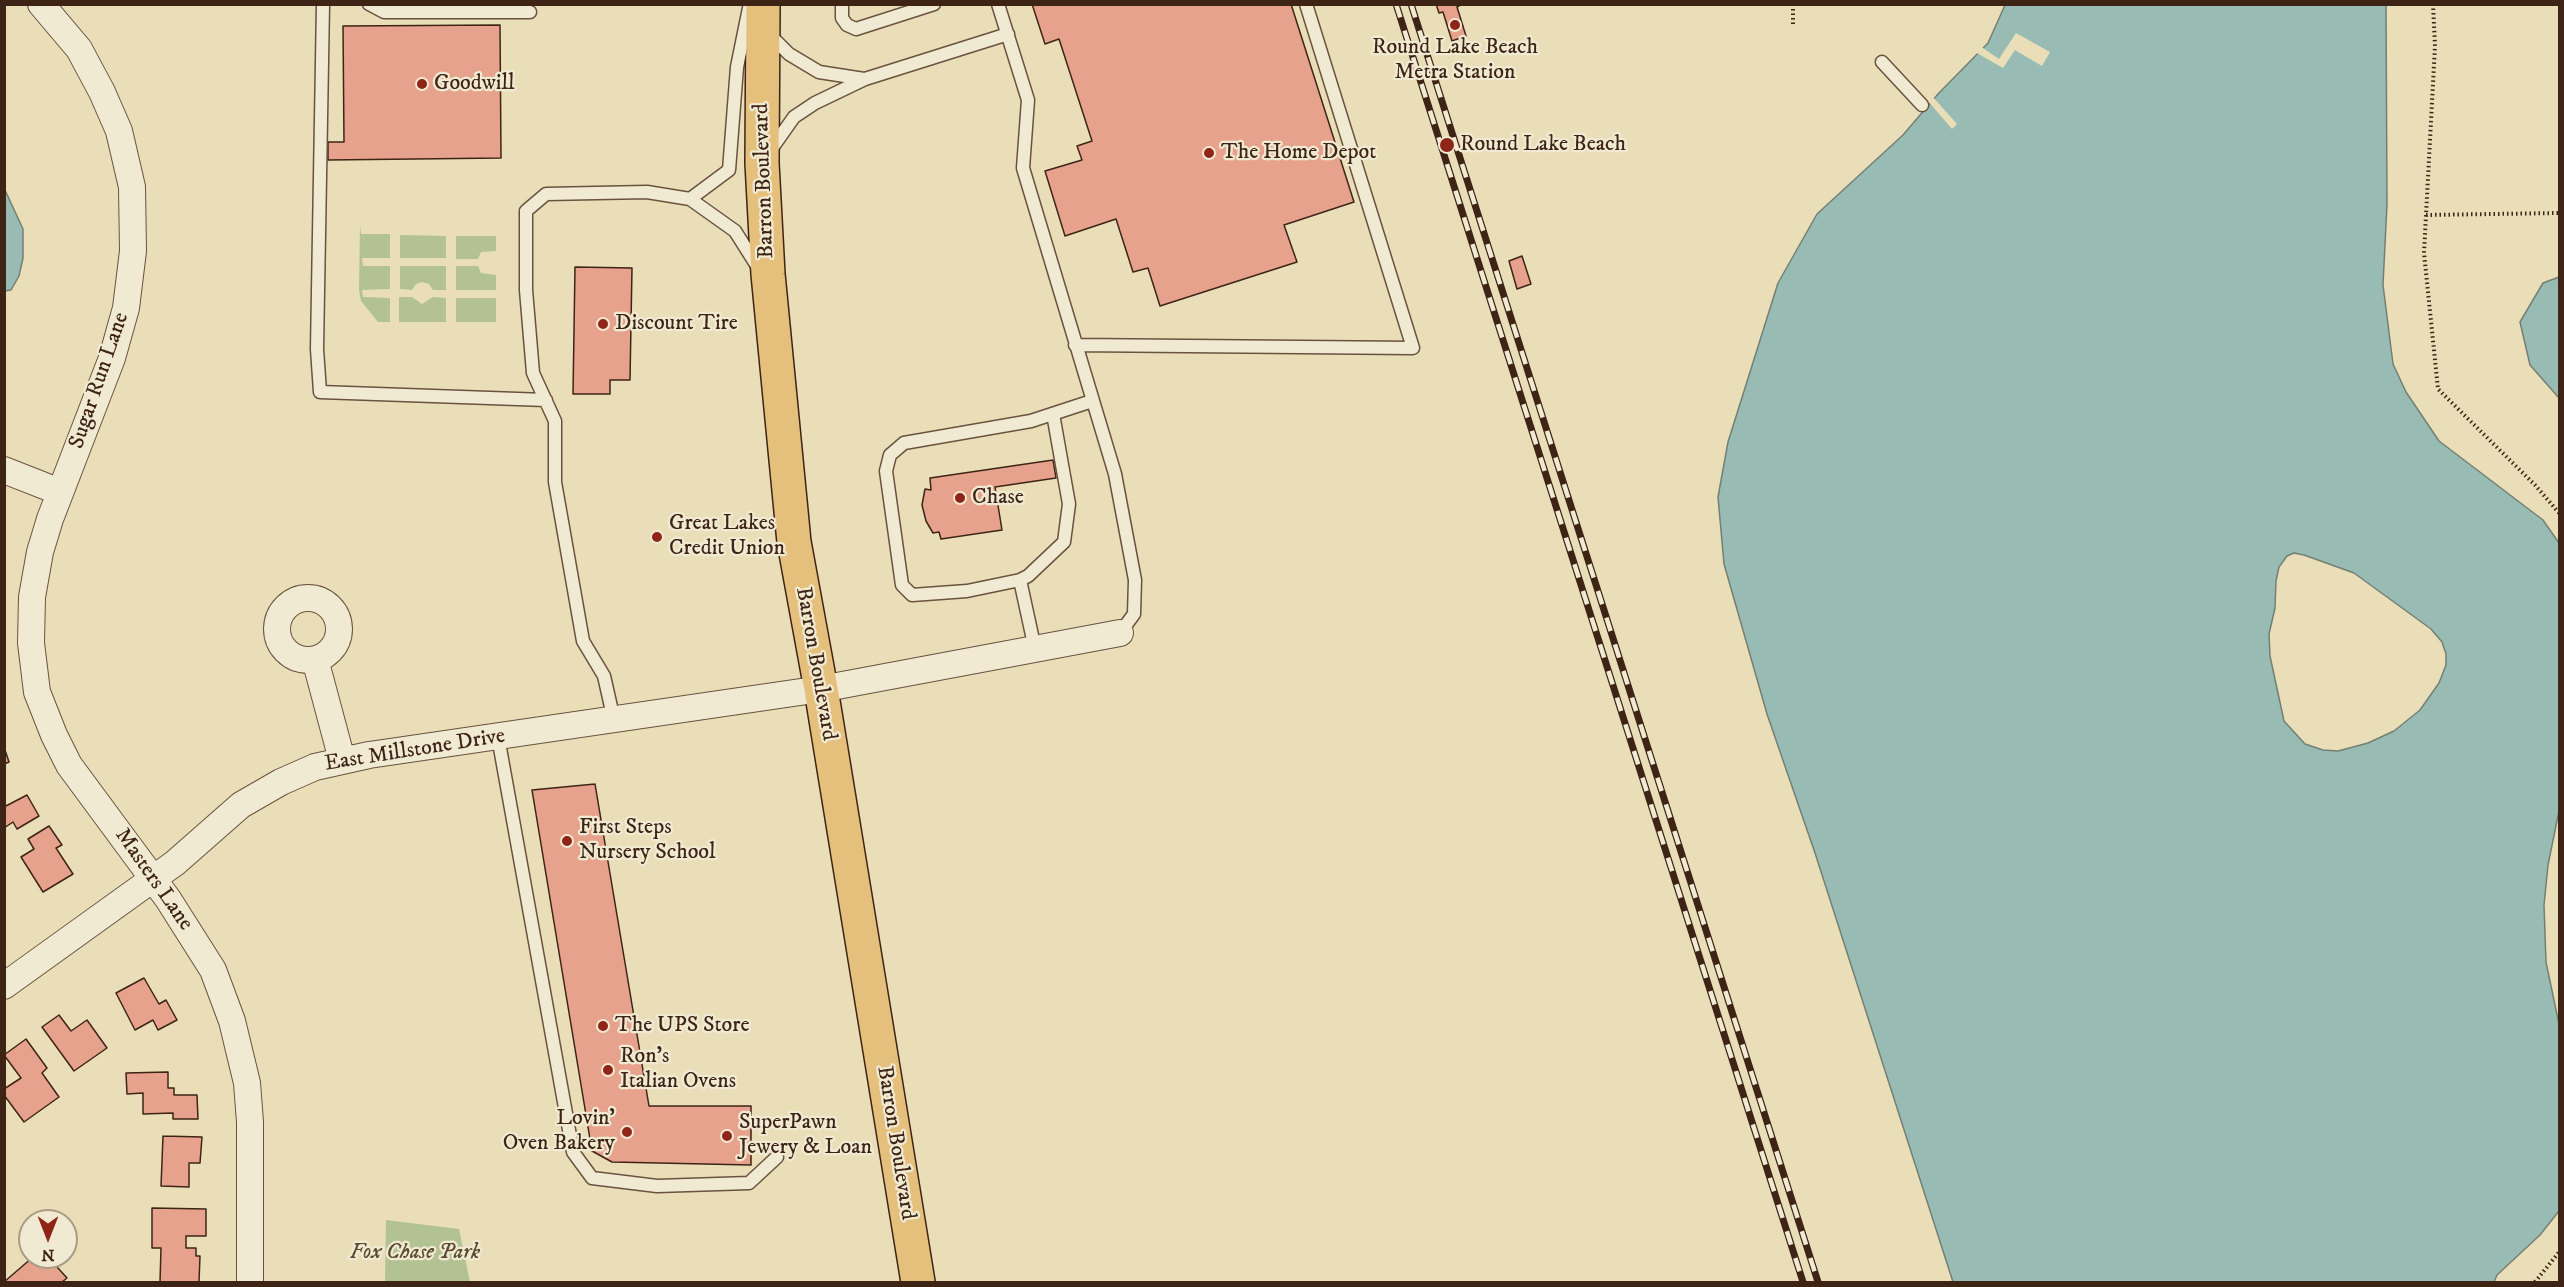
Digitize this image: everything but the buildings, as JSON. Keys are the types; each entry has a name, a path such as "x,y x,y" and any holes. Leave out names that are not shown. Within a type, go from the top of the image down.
{"main road":[{"name":"Barron Boulevard","path":"759,12 762,163 769,285 794,542 821,689 918,1282"}],"street":[{"name":"Sugar Run Lane","path":"41,4 79,49 102,92 119,131 132,187 133,251 126,308 112,358 60,492"},
{"path":"4,470 60,492"},
{"name":"Masters Lane","path":"60,492 40,552 32,597 31,643 37,692 69,765 154,879 185,923 213,969 231,1021 247,1083 250,1122 250,1282"},
{"name":"East Millstone Drive","path":"4,986 154,879 241,805 315,767 342,760 821,689 1120,633"},
{"path":"315,659 342,760"}],"lane":[{"path":"323,4 317,349 320,392 546,400"},
{"path":"369,4 384,12 530,12"},
{"path":"842,4 842,18 847,25 856,29 934,4"},
{"path":"998,4 1028,100 1023,168 1115,474 1135,580 1134,614 1120,633"},
{"path":"1075,345 1413,348 1306,4"},
{"path":"690,199 729,170 737,67 759,12"},
{"path":"759,12 789,54 819,72 865,79"},
{"path":"762,163 794,117 815,103 865,79 1008,34"},
{"path":"1882,62 1922,105"},
{"path":"614,720 604,676 583,641 555,482 555,421 533,373 526,291 526,211 546,194 647,192 690,199 735,231 769,285"},
{"path":"1053,414 1069,504 1064,542 1028,576 1020,580 968,591 912,595 902,585 886,471 890,455 904,442 1031,421 1092,401"},
{"path":"1020,580 1035,649"},
{"path":"498,737 573,1152 592,1178 657,1186 750,1183 777,1157"}],"path":[{"path":"1793,4 1793,24"},
{"path":"2433,4 2435,46 2424,253 2438,389 2535,485 2559,514"},
{"path":"2426,215 2559,213"},
{"path":"2535,1282 2559,1251"}],"green space":[{"path":"360,225 361,234 390,234 390,258 362,258 363,266 390,266 390,289 362,290 363,297 390,298 390,322 378,322 361,301 359,290"},
{"path":"400,235 446,236 446,258 400,258"},
{"path":"456,236 496,236 496,251 481,252 478,259 456,259"},
{"path":"400,266 446,266 446,290 433,290 429,284 422,282 416,284 412,290 400,289"},
{"path":"456,266 478,266 481,273 496,275 496,290 456,290"},
{"path":"399,297 412,297 422,304 433,297 446,298 446,322 399,322"},
{"path":"456,298 496,298 496,322 456,322"},
{"name":"Fox Chase Park","path":"386,1220 459,1229 470,1282 385,1282"}],"water":[{"path":"2005,5 2386,5 2387,204 2383,285 2393,364 2406,392 2439,441 2543,520 2559,543 2560,806 2548,865 2544,905 2546,962 2560,1029 2559,1211 2540,1235 2497,1275 2494,1282 1953,1282 1815,853 1767,714 1724,564 1718,497 1728,442 1778,283 1817,214 1903,135 1938,94 1988,43","holes":["2294,553 2354,573 2431,629 2442,642 2446,654 2446,665 2439,683 2420,710 2394,731 2368,743 2338,751 2323,750 2305,744 2284,721 2270,656 2269,634 2275,608 2279,567 2287,556"]},
{"path":"5,190 23,229 23,258 19,276 11,290 5,291"},
{"path":"2560,277 2559,398 2530,365 2520,322 2543,283"}],"pier":[{"path":"2016,33 2050,52 2042,66 2015,50 2003,68 1975,52 1980,46 1999,59"},
{"path":"1932,96 1957,124 1952,129 1928,101"}],"railway":[{"path":"1396,4 1803,1282"},
{"path":"1411,4 1818,1282"}],"place":[{"name":"Round Lake Beach Metra Station","path":"1455,25"},
{"name":"Goodwill","path":"422,84"},
{"name":"Round Lake Beach","path":"1447,145"},
{"name":"The Home Depot","path":"1209,153"},
{"name":"Discount Tire","path":"603,324"},
{"name":"Chase","path":"960,498"},
{"name":"Great Lakes Credit Union","path":"657,537"},
{"name":"First Steps Nursery School","path":"567,841"},
{"name":"The UPS Store","path":"603,1026"},
{"name":"Ron's Italian Ovens","path":"608,1070"},
{"name":"Lovin' Oven Bakery","path":"627,1132"},
{"name":"SuperPawn Jewery & Loan","path":"727,1136"}]}
